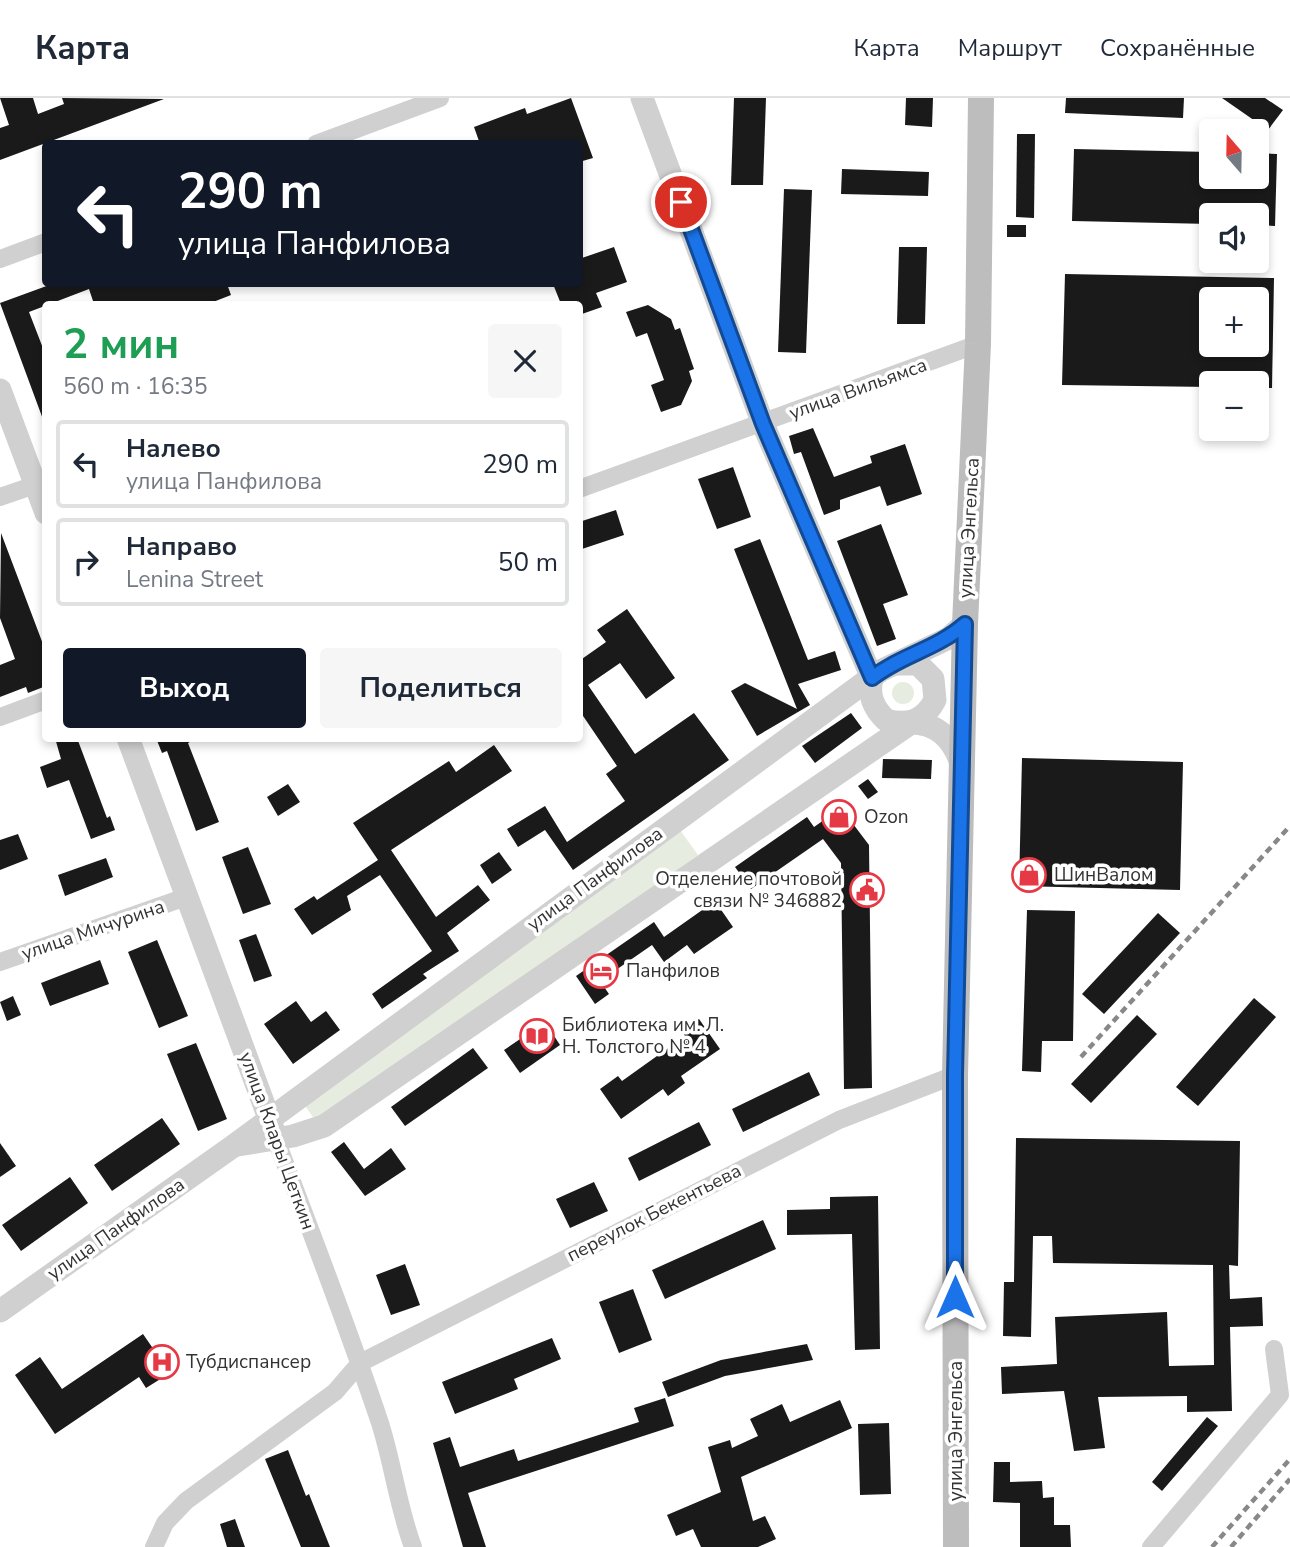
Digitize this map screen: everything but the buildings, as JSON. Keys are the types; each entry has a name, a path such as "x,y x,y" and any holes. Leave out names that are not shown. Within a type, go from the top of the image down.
{"main road":[{"name":"улица Энгельса","path":"956,1547 955,1075 965,624 978,344 981,98"}],"street":[{"path":"327,140 440,98"},
{"path":"642,98 763,424 872,678 870,693 878,713 886,720 916,720 944,735 953,743 962,767"},
{"path":"0,259 42,244"},
{"name":"улица Вильямса","path":"583,488 978,344"},
{"path":"0,390 42,503"},
{"path":"0,497 35,485"},
{"name":"улица Панфилова","path":"0,1311 232,1147 272,1127 872,678 893,664 949,638 965,624"},
{"path":"893,664 918,664 933,679 935,700 916,720"},
{"name":"улица Панфилова","path":"272,1127 293,1136 324,1126 916,720 944,707 964,689"},
{"path":"0,717 42,701"},
{"name":"улица Клары Цеткин","path":"129,742 360,1363 381,1428 403,1519 413,1547"},
{"name":"улица Мичурина","path":"0,962 186,897"},
{"name":"переулок Бекентьева","path":"360,1363 839,1120 955,1075"},
{"path":"1151,1547 1280,1395 1274,1349"},
{"path":"154,1547 165,1523 186,1501 335,1392 360,1363"}],"shaded area":[{"path":"903,682 911,685 914,693 911,701 903,704 895,701 892,693 895,685"},
{"path":"680,830 698,855 317,1123 301,1100"}],"railway":[{"path":"1081,1057 1290,826"},
{"path":"1212,1547 1290,1459"},
{"path":"1231,1547 1290,1479"}],"place":[{"name":"Ozon","path":"839,817"},
{"name":"ШинВалом","path":"1029,875"},
{"name":"Отделение почтовой связи № 346882","path":"867,890"},
{"name":"Панфилов","path":"601,971"},
{"name":"Библиотека им. Л. Н. Толстого № 4","path":"537,1036"},
{"name":"Тубдиспансер","path":"162,1362"}],"route":[{"path":"681,202 763,424 872,678 893,664 949,638 965,624 955,1075 955,1297"}]}
